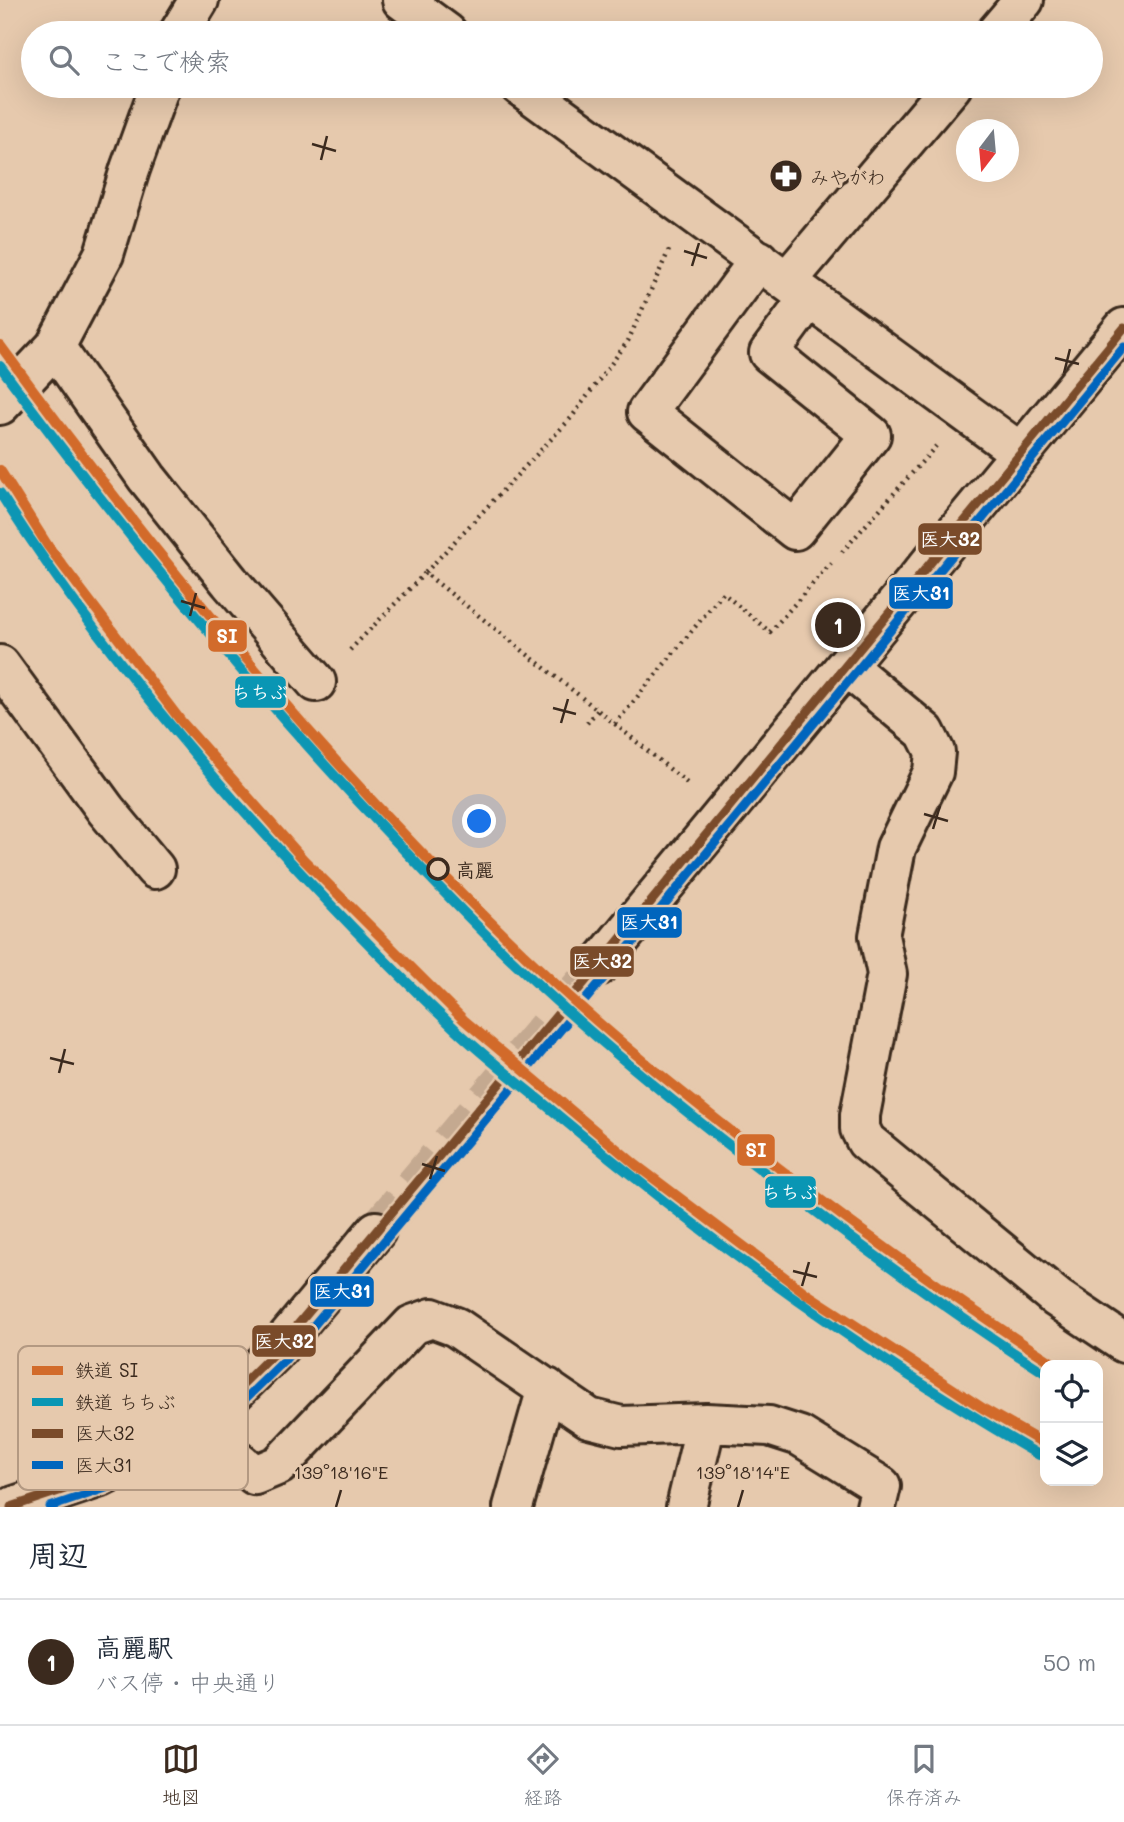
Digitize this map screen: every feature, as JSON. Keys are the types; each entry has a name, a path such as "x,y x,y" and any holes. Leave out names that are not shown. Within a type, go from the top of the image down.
{"street":[{"path":"186,21 199,0"},
{"path":"402,0 431,21"},
{"path":"1006,21 1024,0"},
{"path":"0,405 55,347 104,254 156,98"},
{"path":"536,98 1021,453"},
{"path":"785,279 769,353 871,435 795,530 647,412 785,279 942,98"},
{"path":"598,965 1124,328"},
{"path":"55,347 147,478 230,582 316,682"},
{"path":"0,665 106,810 155,869"},
{"path":"845,666 925,732 935,752 933,772 895,848 879,936 887,974 860,1115 860,1129 866,1141 1057,1298 1124,1343"},
{"path":"248,1379 275,1352 376,1231"},
{"path":"248,1469 256,1475 279,1465 412,1325 432,1318 456,1327 589,1418 621,1426 706,1423 769,1426 800,1436 878,1496"},
{"path":"513,1507 547,1388"},
{"path":"686,1507 706,1423"},
{"path":"11,1507 62,1490"}],"path":[{"path":"344,656 571,418 628,341 673,241"},
{"path":"841,553 938,444"},
{"path":"615,724 723,593 770,632 832,563"},
{"path":"425,573 654,756"},
{"path":"587,723 598,710"}],"tunnel":[{"path":"376,1231 598,966"}],"rail line":[{"name":"SI","path":"0,345 192,594 329,753 473,905 599,1023 728,1128 903,1260 1048,1360"},
{"name":"ちちぶ","path":"0,366 95,492 245,675 350,792 508,956 618,1056 747,1159 894,1269 1040,1370"},
{"name":"SI","path":"0,470 48,546 181,721 304,860 464,1020 636,1165 807,1294 984,1409 1040,1441"},
{"name":"ちちぶ","path":"0,493 82,613 141,690 203,764 315,888 454,1028 616,1163 732,1253 852,1338 1039,1455"}],"transit line":[{"name":"医大32","path":"248,1379 275,1352 598,966 1124,328"},
{"name":"医大31","path":"248,1396 284,1361 1124,347"},
{"name":"医大32","path":"11,1507 62,1490"},
{"name":"医大31","path":"50,1507 100,1490"}],"place":[{"name":"みやがわ","path":"786,176"},
{"name":"高麗駅","path":"838,625"},
{"name":"高麗","path":"438,869"}]}
